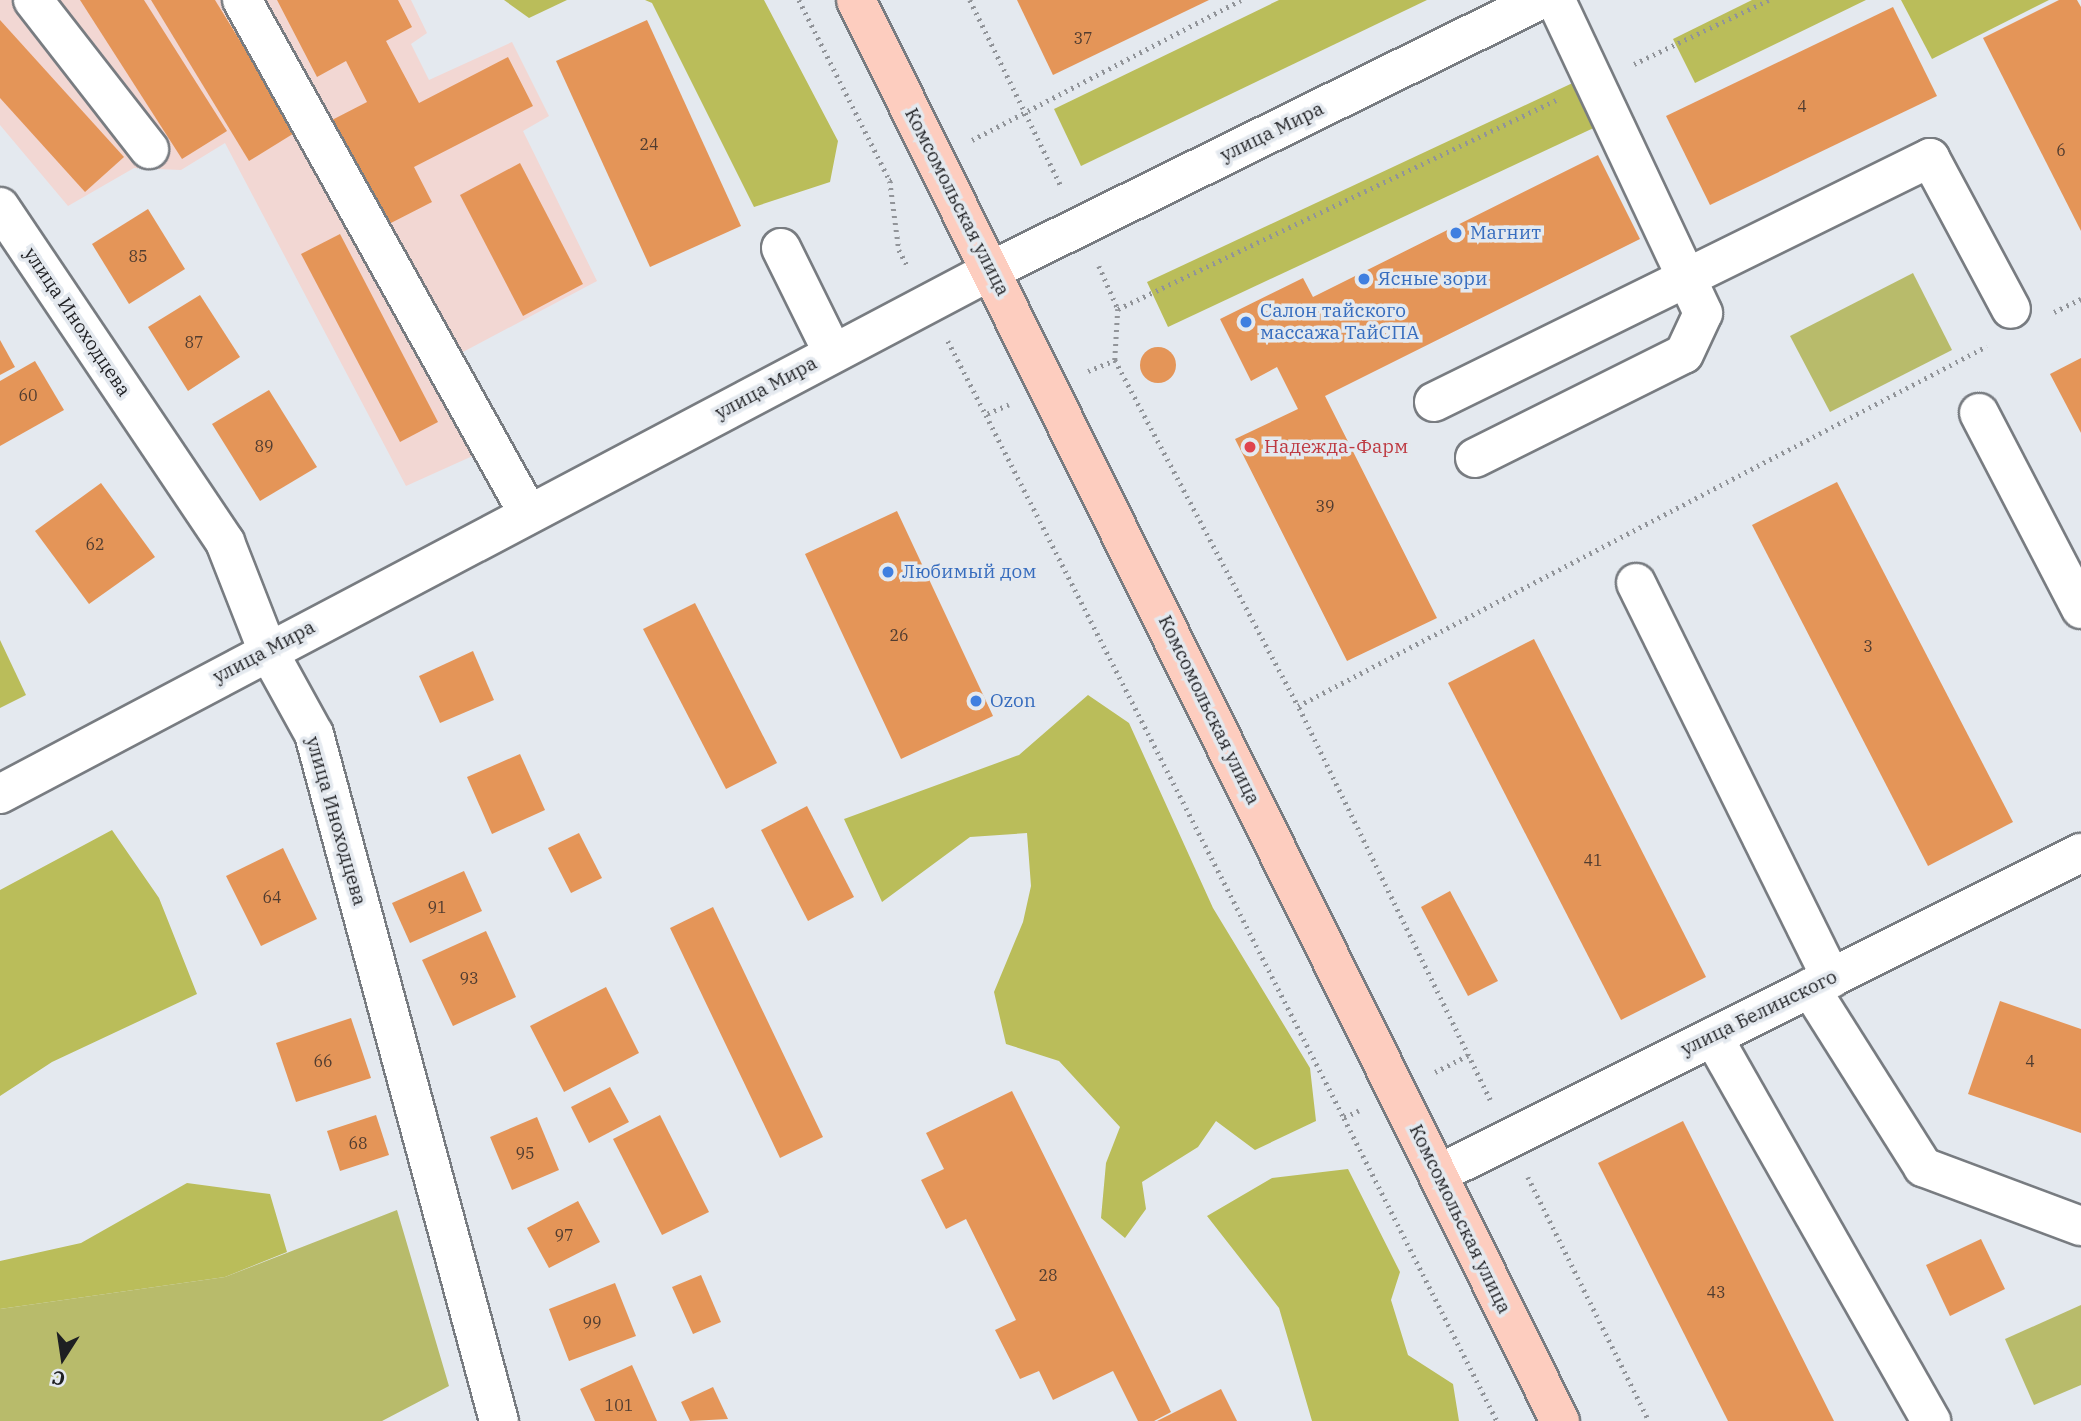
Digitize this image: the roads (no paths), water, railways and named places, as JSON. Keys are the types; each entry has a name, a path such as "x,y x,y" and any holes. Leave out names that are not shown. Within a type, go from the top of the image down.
{"main road":[{"name":"Комсомольская улица","path":"856,0 1560,1421"}],"street":[{"path":"33,0 149,149"},
{"path":"242,0 528,513"},
{"name":"улица Мира","path":"0,794 267,649 992,270 1540,0"},
{"path":"1475,458 1684,355 1703,313 1597,82 1556,0"},
{"path":"1434,402 1930,158 2004,325"},
{"name":"улица Иноходцева","path":"0,206 225,541 267,649 314,734 499,1421"},
{"path":"781,248 833,353"},
{"path":"1979,413 2081,609"},
{"path":"1636,583 1821,983 1923,1167 2081,1226"},
{"name":"улица Белинского","path":"1438,1174 2081,853"},
{"path":"1713,1037 1931,1421"}],"place":[{"name":"Магнит","path":"1456,233"},
{"name":"Ясные зори","path":"1364,279"},
{"name":"Салон тайского массажа ТайСПА","path":"1246,322"},
{"name":"Надежда-Фарм","path":"1250,447"},
{"name":"Любимый дом","path":"888,572"},
{"name":"Ozon","path":"976,701"}]}
